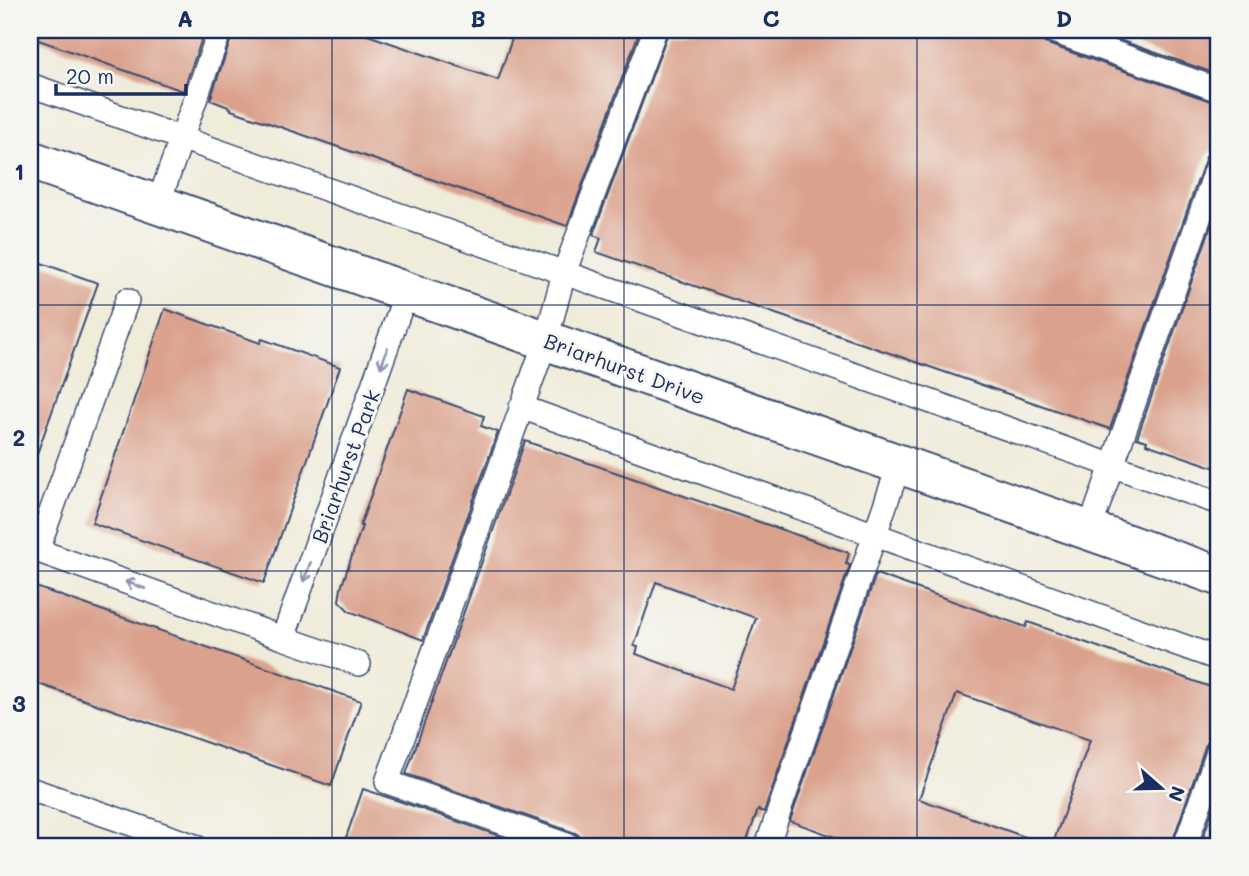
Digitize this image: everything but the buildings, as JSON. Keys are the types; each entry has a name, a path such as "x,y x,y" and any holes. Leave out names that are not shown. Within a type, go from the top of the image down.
{"street":[{"name":"Briarhurst Drive","path":"30,160 1219,576"}],"lane":[{"path":"158,204 220,30"},
{"path":"570,846 387,782 547,340 564,273 655,30"},
{"path":"1050,30 1219,90"},
{"path":"30,85 1219,503"},
{"path":"1089,531 1219,162"},
{"name":"Briarhurst Park","path":"283,638 407,293"},
{"path":"127,300 34,549 359,664"},
{"path":"521,407 1219,659"},
{"path":"767,846 899,465"},
{"path":"1185,846 1219,749"},
{"path":"30,789 195,846"}]}
